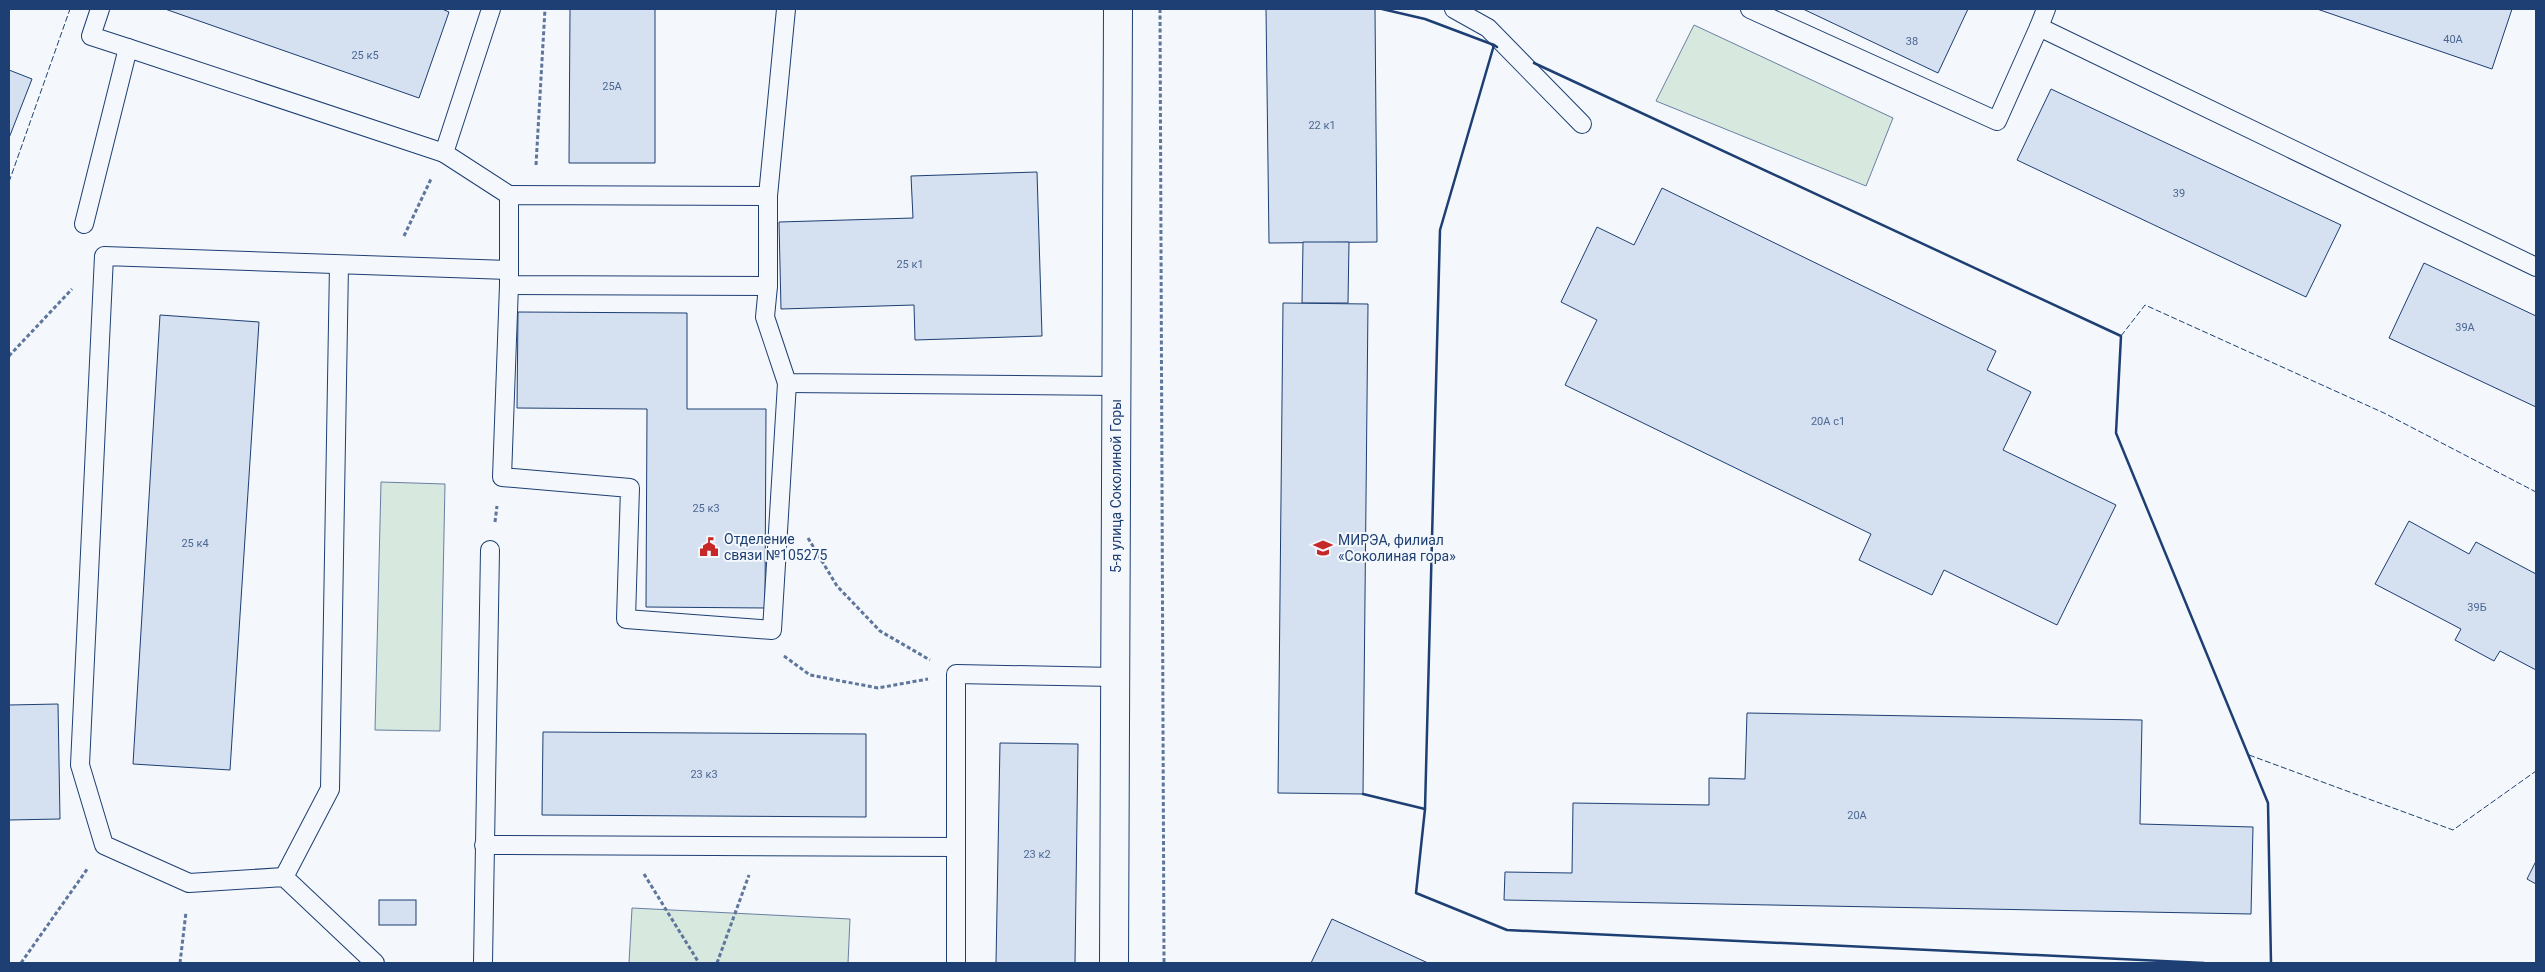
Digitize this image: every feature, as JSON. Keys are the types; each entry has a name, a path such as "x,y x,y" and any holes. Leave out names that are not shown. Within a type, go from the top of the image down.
{"street":[{"name":"5-я улица Соколиной Горы","path":"1114,963 1118,9"}],"lane":[{"path":"100,9 91,36 444,154 509,195 768,196"},
{"path":"444,154 491,9"},
{"path":"509,195 502,477 630,488 626,619 772,630 787,383 765,317 768,286 768,196 786,9"},
{"path":"1454,9 1488,28 1582,124"},
{"path":"1750,9 1997,121 2046,9"},
{"path":"2039,27 2536,267"},
{"path":"84,224 128,48"},
{"path":"375,963 284,877 189,883 104,845 80,765 104,256 390,266 508,277 768,286"},
{"path":"284,877 330,789 339,265"},
{"path":"787,383 1117,386"},
{"path":"483,963 490,550"},
{"path":"956,963 956,674 1116,677"},
{"path":"484,845 627,847 955,846"}],"path":[{"path":"534,196 545,9"},
{"path":"1160,9 1164,963"},
{"path":"390,266 444,154"},
{"path":"9,356 104,256"},
{"path":"490,550 502,477"},
{"path":"780,499 819,554 837,586 880,631 956,674"},
{"path":"760,629 779,652 810,675 878,688 956,674"},
{"path":"21,963 104,845"},
{"path":"717,963 760,846"},
{"path":"627,847 698,963"},
{"path":"180,963 189,883"}],"shaded area":[{"path":"1694,25 1893,118 1866,186 1656,101"},
{"path":"381,482 445,484 440,731 375,730"},
{"path":"632,908 850,919 848,963 629,963"}],"building":[{"path":"165,9 442,9 449,12 419,98"},
{"path":"570,9 655,9 655,163 569,163"},
{"path":"1266,9 1375,9 1377,242 1269,243"},
{"path":"1803,9 1968,9 1938,73"},
{"path":"2317,9 2512,9 2492,69"},
{"path":"9,70 32,79 9,138"},
{"path":"2051,89 2341,225 2306,297 2017,160"},
{"path":"1037,172 1042,336 915,340 914,305 781,309 779,222 913,218 911,176"},
{"path":"1662,188 1996,351 1987,370 2031,392 2003,450 2116,505 2057,625 1944,570 1932,595 1859,560 1871,534 1565,385 1597,320 1561,302 1597,227 1634,245"},
{"path":"1303,242 1349,242 1348,303 1302,303"},
{"path":"2424,263 2536,316 2536,407 2389,338"},
{"name":"МИРЭА, филиал «Соколиная гора»","path":"1283,303 1368,304 1363,794 1278,793"},
{"path":"518,312 687,313 687,409 766,409 765,608 646,607 647,409 517,408"},
{"path":"160,315 259,322 230,770 133,764"},
{"path":"2409,521 2469,554 2476,542 2536,574 2536,670 2500,651 2494,661 2455,640 2461,629 2375,584"},
{"path":"58,704 60,819 9,820 9,705"},
{"path":"1747,713 2142,720 2140,824 2253,827 2251,914 1504,900 1505,872 1572,873 1573,803 1709,805 1709,778 1745,779"},
{"path":"543,732 866,734 866,817 542,815"},
{"path":"1000,743 1078,744 1075,963 996,963"},
{"path":"2536,861 2536,884 2527,879"},
{"path":"379,900 416,900 416,925 379,925"},
{"path":"1332,919 1428,963 1311,963"}],"fence":[{"path":"9,182 70,9"},
{"path":"2121,336 2145,305 2384,413 2536,492"},
{"path":"2249,755 2453,830 2536,771"}],"wall":[{"path":"1382,9 1425,19 1494,45"},
{"path":"1497,47 1494,45 1440,230 1425,809 1416,893 1507,930 2204,963"},
{"path":"1534,63 2121,336 2116,433 2268,803 2271,963"},
{"path":"1363,794 1425,809"}],"place":[{"name":"Отделение связи №105275","path":"709,547"},
{"name":"МИРЭА, филиал «Соколиная гора»","path":"1323,548"}]}
